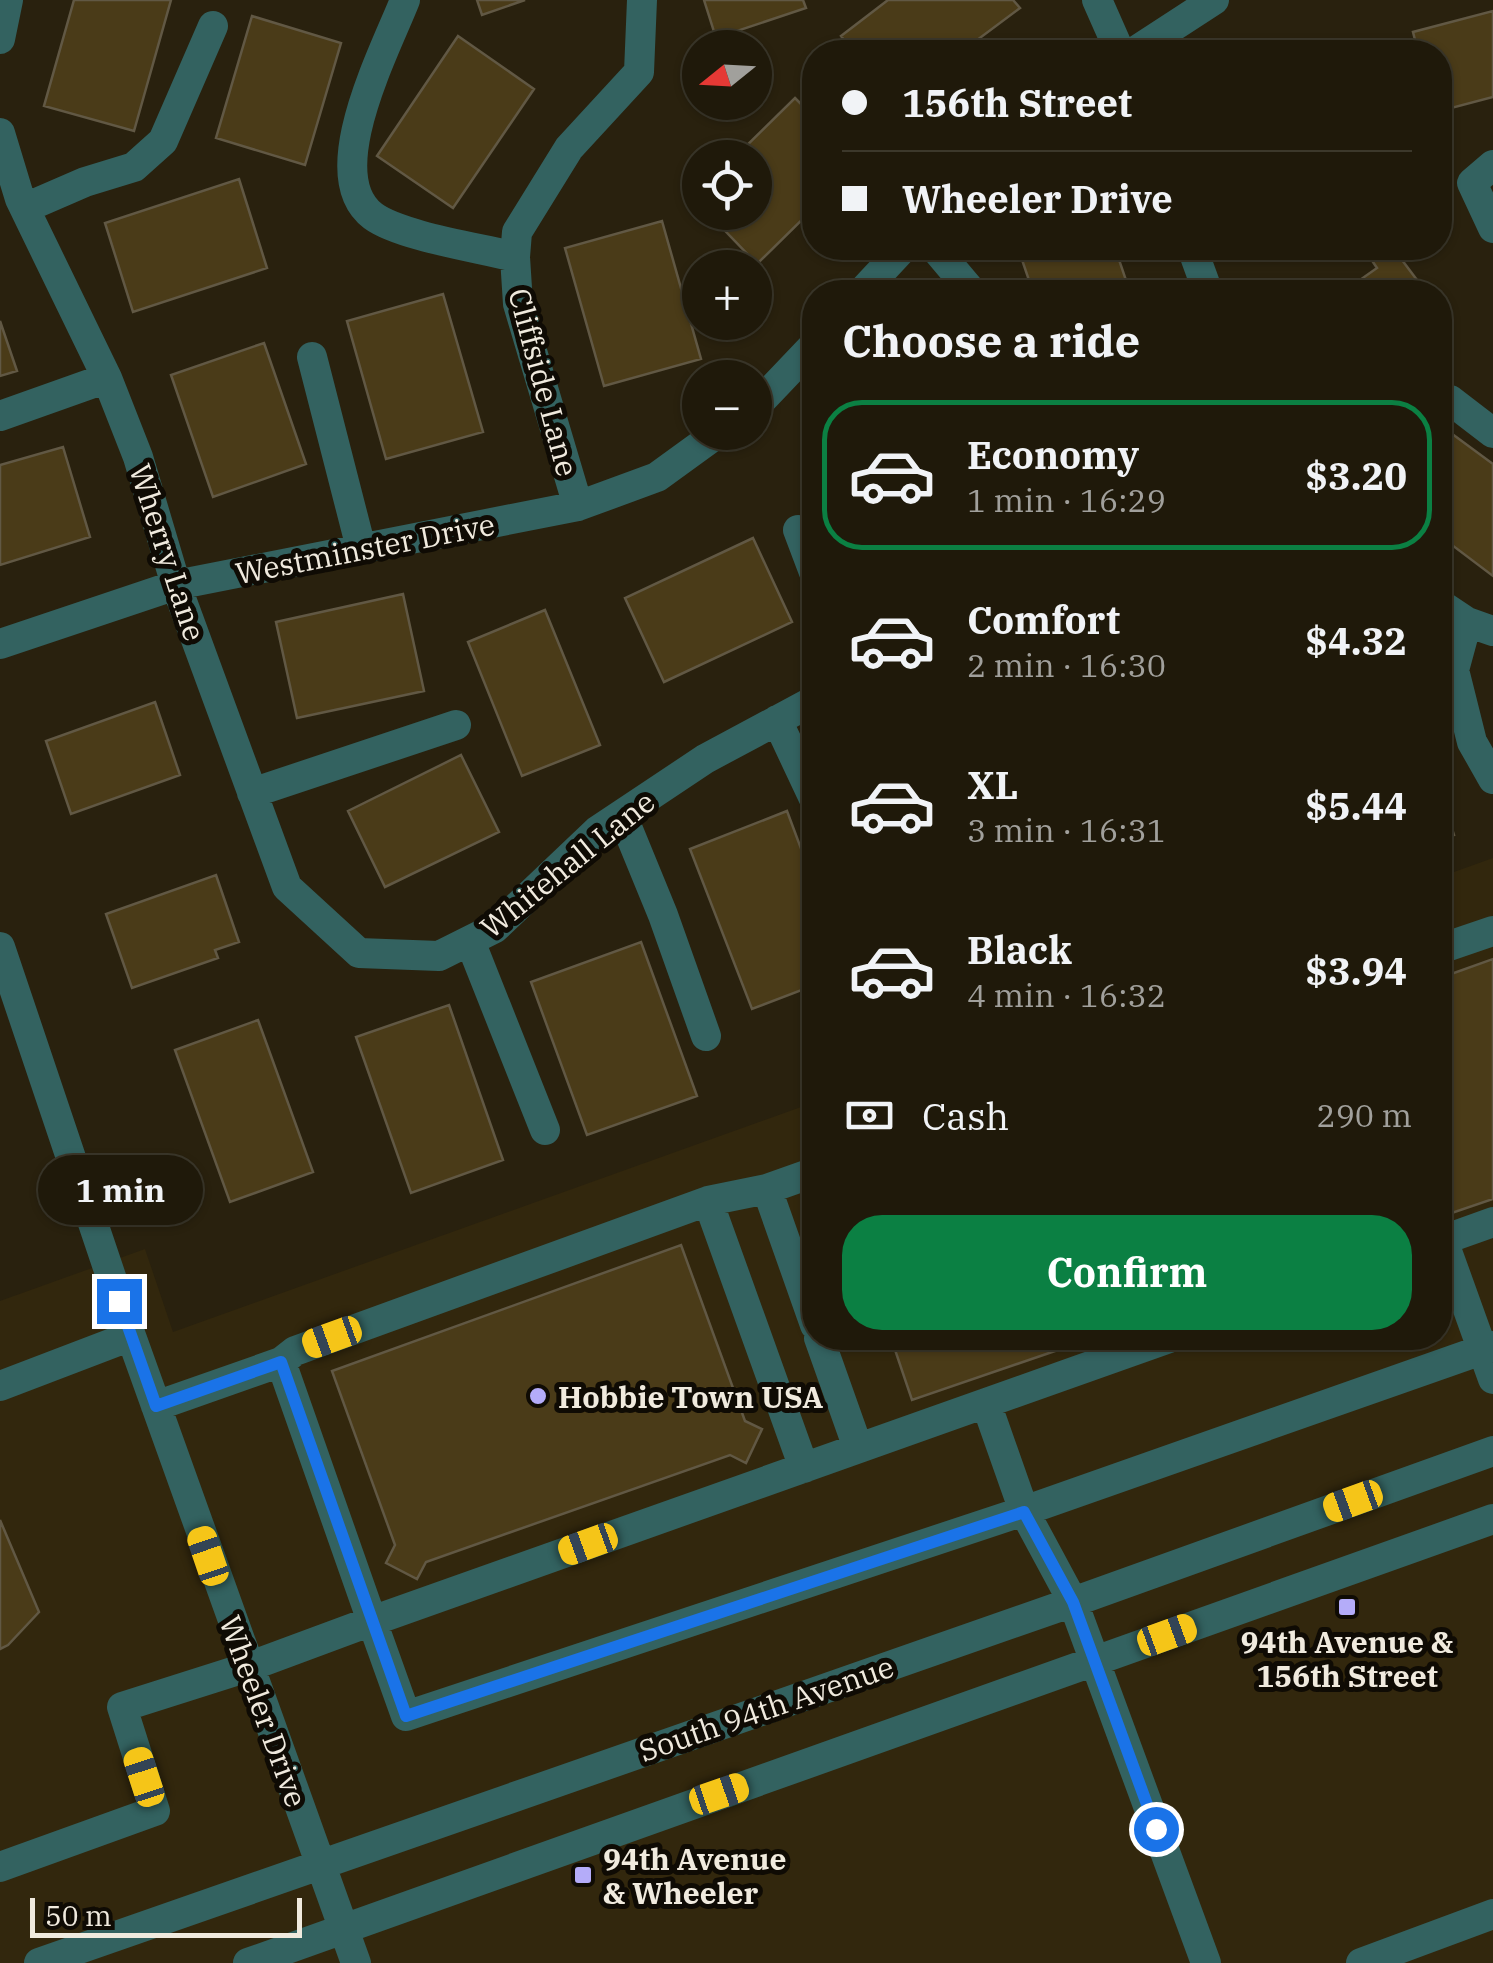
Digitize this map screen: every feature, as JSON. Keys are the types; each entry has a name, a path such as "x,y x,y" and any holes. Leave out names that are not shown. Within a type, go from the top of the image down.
{"street":[{"path":"404,0 353,135 351,176 360,203 376,218 414,232 515,257"},
{"name":"Cliffside Lane","path":"578,506 518,304 517,232 569,148 640,72 642,0"},
{"path":"1097,0 1115,40"},
{"path":"1152,40 1214,0"},
{"path":"25,208 85,182 134,167 163,141 213,26"},
{"name":"Wherry Lane","path":"0,133 25,208 107,378 138,457 176,585 287,887 359,953"},
{"path":"1493,166 1472,183 1493,228"},
{"path":"873,280 892,260"},
{"path":"945,260 962,280"},
{"path":"312,357 361,548"},
{"path":"772,389 802,358"},
{"path":"0,416 107,378"},
{"path":"1452,402 1493,434"},
{"name":"Westminster Drive","path":"0,644 176,585 578,506 657,477 694,450"},
{"path":"798,530 802,541"},
{"path":"1452,611 1480,626 1454,670 1472,742 1493,778"},
{"name":"Whitehall Lane","path":"359,953 439,956 495,928 597,832 705,759 802,707"},
{"path":"777,720 802,773"},
{"path":"252,792 456,725"},
{"path":"622,815 706,1036"},
{"path":"1452,945 1493,930"},
{"path":"470,940 544,1130"},
{"name":"Wheeler Drive","path":"0,947 131,1336 356,1963"},
{"path":"156,1406 281,1362 295,1350 708,1201 767,1189 802,1177"},
{"path":"767,1189 802,1289"},
{"path":"708,1201 804,1468"},
{"path":"1452,1237 1493,1222"},
{"path":"1452,1266 1488,1347 1493,1379"},
{"path":"0,1386 131,1336"},
{"path":"281,1362 406,1716 1024,1512 1488,1347"},
{"path":"823,1350 858,1448"},
{"path":"0,1866 156,1812 122,1707 248,1667 1135,1350"},
{"path":"986,1403 1024,1512 1073,1602 1206,1963"},
{"name":"South 94th Avenue","path":"39,1963 1493,1451"},
{"path":"248,1963 1493,1519"},
{"path":"1362,1963 1493,1914"}],"shaded area":[{"path":"1493,858 1493,1963 0,1963 0,1301 145,1249 173,1332 802,1107 802,1350 1452,1350 1452,873"}],"building":[{"path":"74,0 171,0 134,131 44,106"},
{"path":"477,0 525,0 482,15"},
{"path":"704,0 803,0 806,8 740,30 713,30"},
{"path":"888,0 1013,0 1020,8 977,40 844,40 841,36"},
{"path":"1493,11 1493,97 1452,108 1452,40 1415,40 1413,32"},
{"path":"252,16 341,43 305,165 216,138"},
{"path":"458,36 534,89 453,208 377,156"},
{"path":"795,98 802,105 802,220 771,250 744,250 724,230 772,230 772,140 752,140"},
{"path":"239,179 267,268 133,312 105,223"},
{"path":"662,221 682,292 682,340 696,340 701,359 682,360 682,364 604,386 565,248"},
{"path":"1022,260 1119,260 1126,280 1029,280"},
{"path":"1372,260 1402,260 1417,280 1360,280 1377,268"},
{"path":"443,294 483,432 386,459 347,321"},
{"path":"0,321 17,371 0,376"},
{"path":"264,343 306,464 213,497 171,375"},
{"path":"1452,434 1493,464 1493,576 1452,545"},
{"path":"63,447 90,537 0,565 0,465"},
{"path":"753,538 792,622 664,682 625,598"},
{"path":"403,594 424,691 297,718 276,622"},
{"path":"545,610 600,745 522,776 468,642"},
{"path":"155,702 180,775 71,814 46,741"},
{"path":"461,755 499,832 385,887 348,811"},
{"path":"787,811 802,851 802,990 752,1009 690,849"},
{"path":"216,875 239,942 215,950 218,958 132,988 106,914"},
{"path":"641,942 697,1096 587,1135 531,982"},
{"path":"1493,959 1493,1199 1452,1213 1452,974"},
{"path":"449,1005 503,1160 411,1193 356,1037"},
{"path":"258,1020 313,1172 230,1202 175,1050"},
{"name":"Hobbie Town USA","path":"681,1245 745,1421 762,1429 746,1463 730,1455 426,1562 417,1579 386,1563 395,1545 332,1371"},
{"path":"895,1350 1058,1350 912,1400"},
{"path":"0,1520 39,1612 0,1649"}],"place":[{"name":"Hobbie Town USA","path":"538,1396"},
{"name":"94th Avenue & 156th Street","path":"1347,1607"},
{"name":"94th Avenue & Wheeler","path":"583,1875"}],"route":[{"path":"119,1301 156,1406 281,1362 406,1716 1024,1512 1073,1602 1156,1829"}]}
